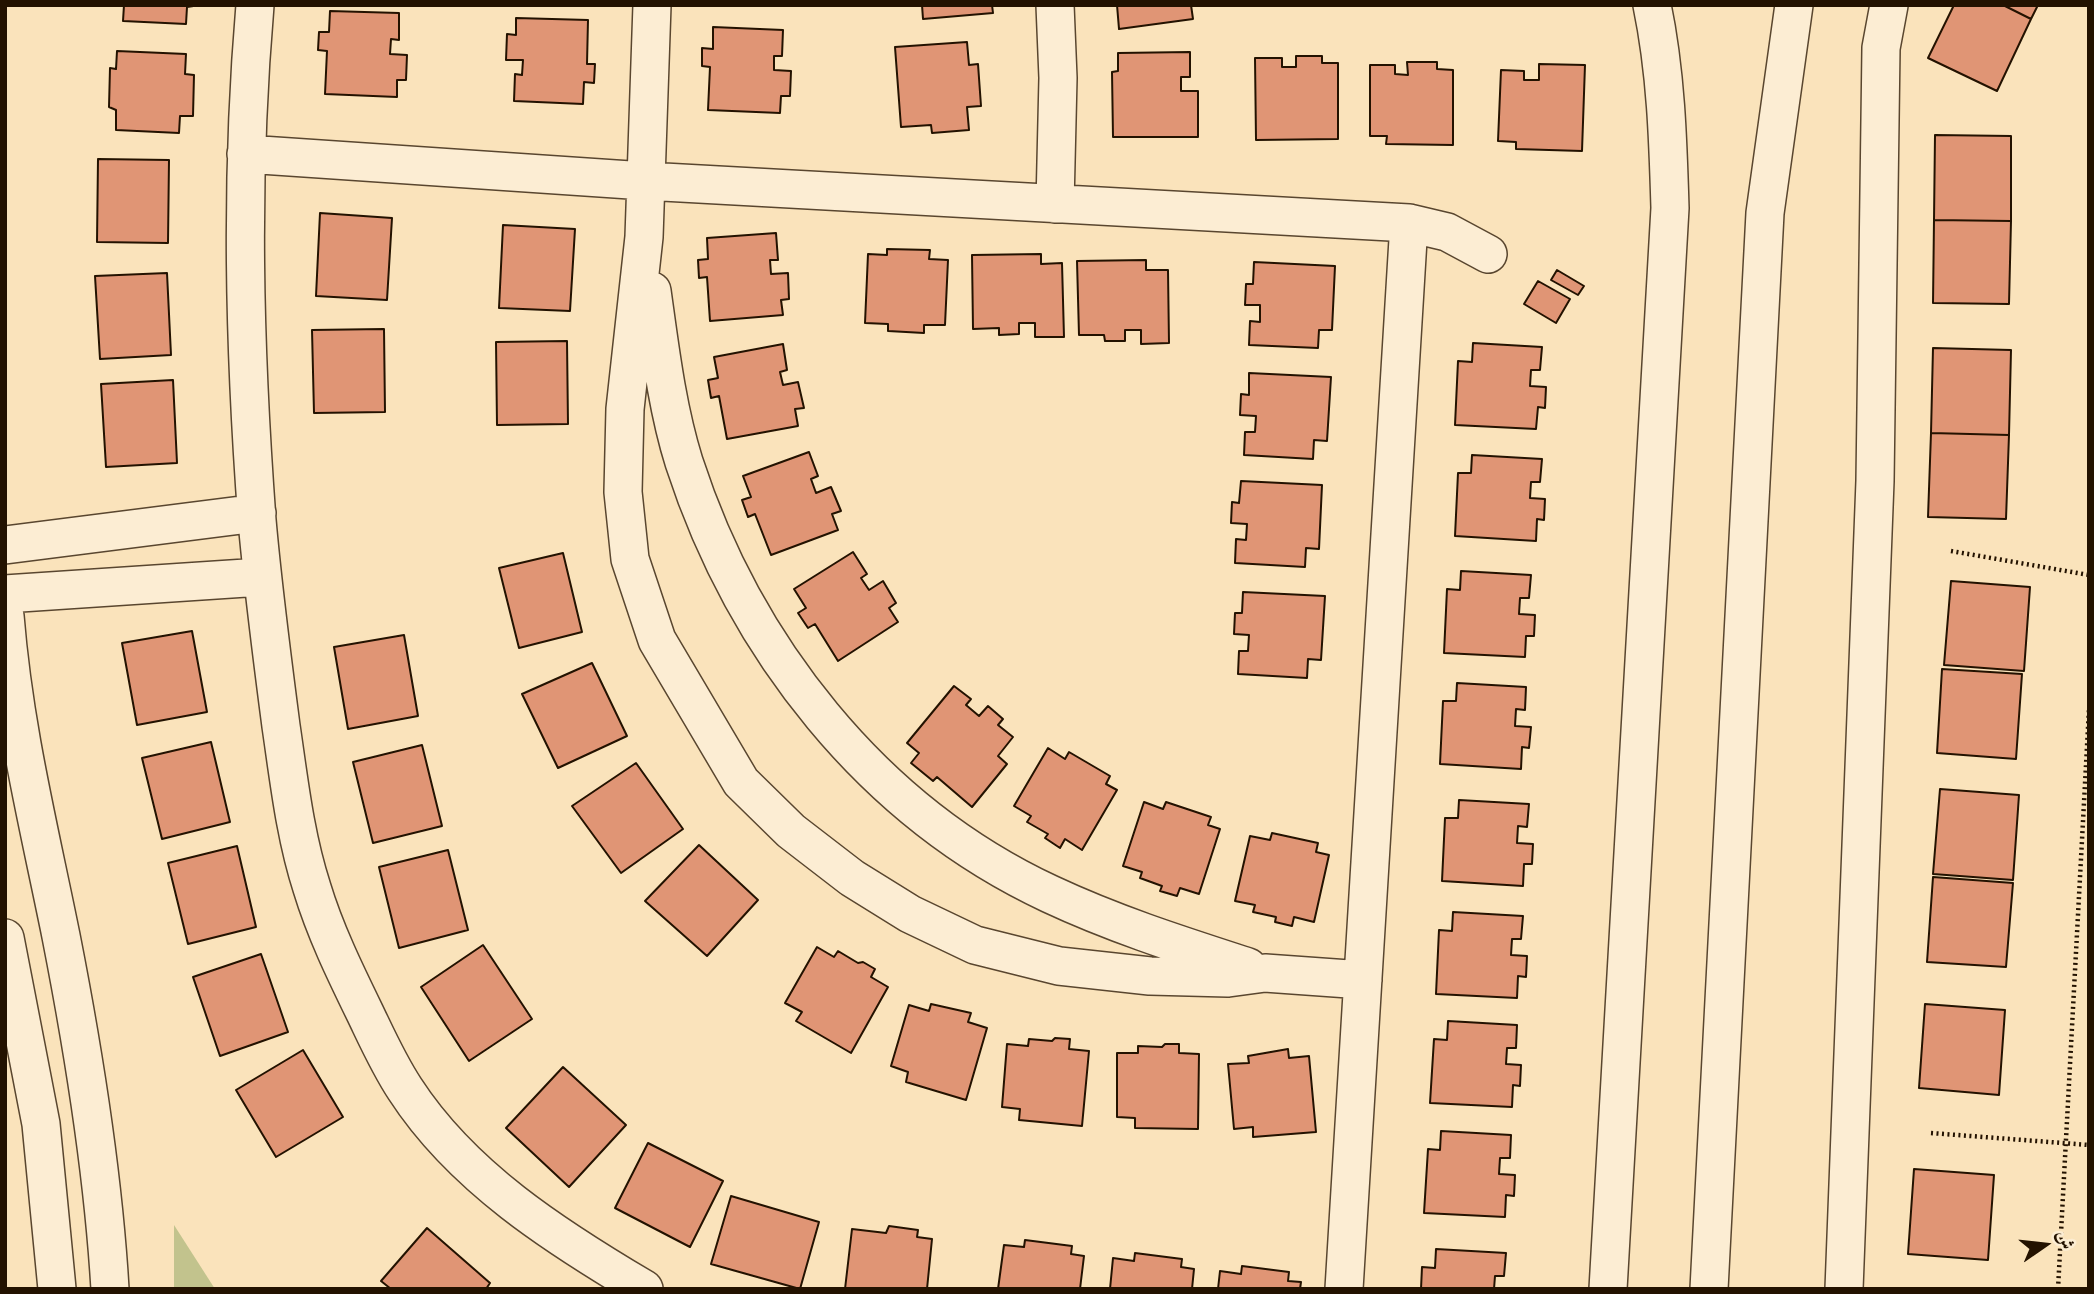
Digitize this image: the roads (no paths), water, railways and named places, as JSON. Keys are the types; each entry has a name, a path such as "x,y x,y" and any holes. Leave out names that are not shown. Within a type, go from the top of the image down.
{"street":[{"path":"255,5 243,232 246,356 261,577 290,790 311,887 341,963 383,1049 405,1089 449,1144 528,1214 579,1251 644,1289"},
{"path":"652,5 644,237 625,409 623,492 629,559 657,640 741,782 791,831 852,878 910,914 975,945 1059,966 1150,976 1228,978 1265,973 1363,980"},
{"path":"1055,5 1058,90 1055,204"},
{"path":"1608,1289 1670,208 1668,124 1652,5"},
{"path":"1709,1289 1765,213 1794,5"},
{"path":"1844,1289 1875,481 1881,48 1889,5"},
{"path":"246,154 645,181 1409,223 1447,232 1488,254"},
{"path":"1344,1289 1409,223"},
{"path":"644,237 669,397 684,460 702,511 729,573 761,632 809,699 848,746 908,803 959,841 1047,893 1139,932 1265,973"},
{"path":"5,545 257,513"},
{"path":"5,594 261,577"},
{"path":"5,616 9,673 22,762 61,936 89,1090 106,1217 110,1289"},
{"path":"5,938 41,1124 57,1289"}]}
